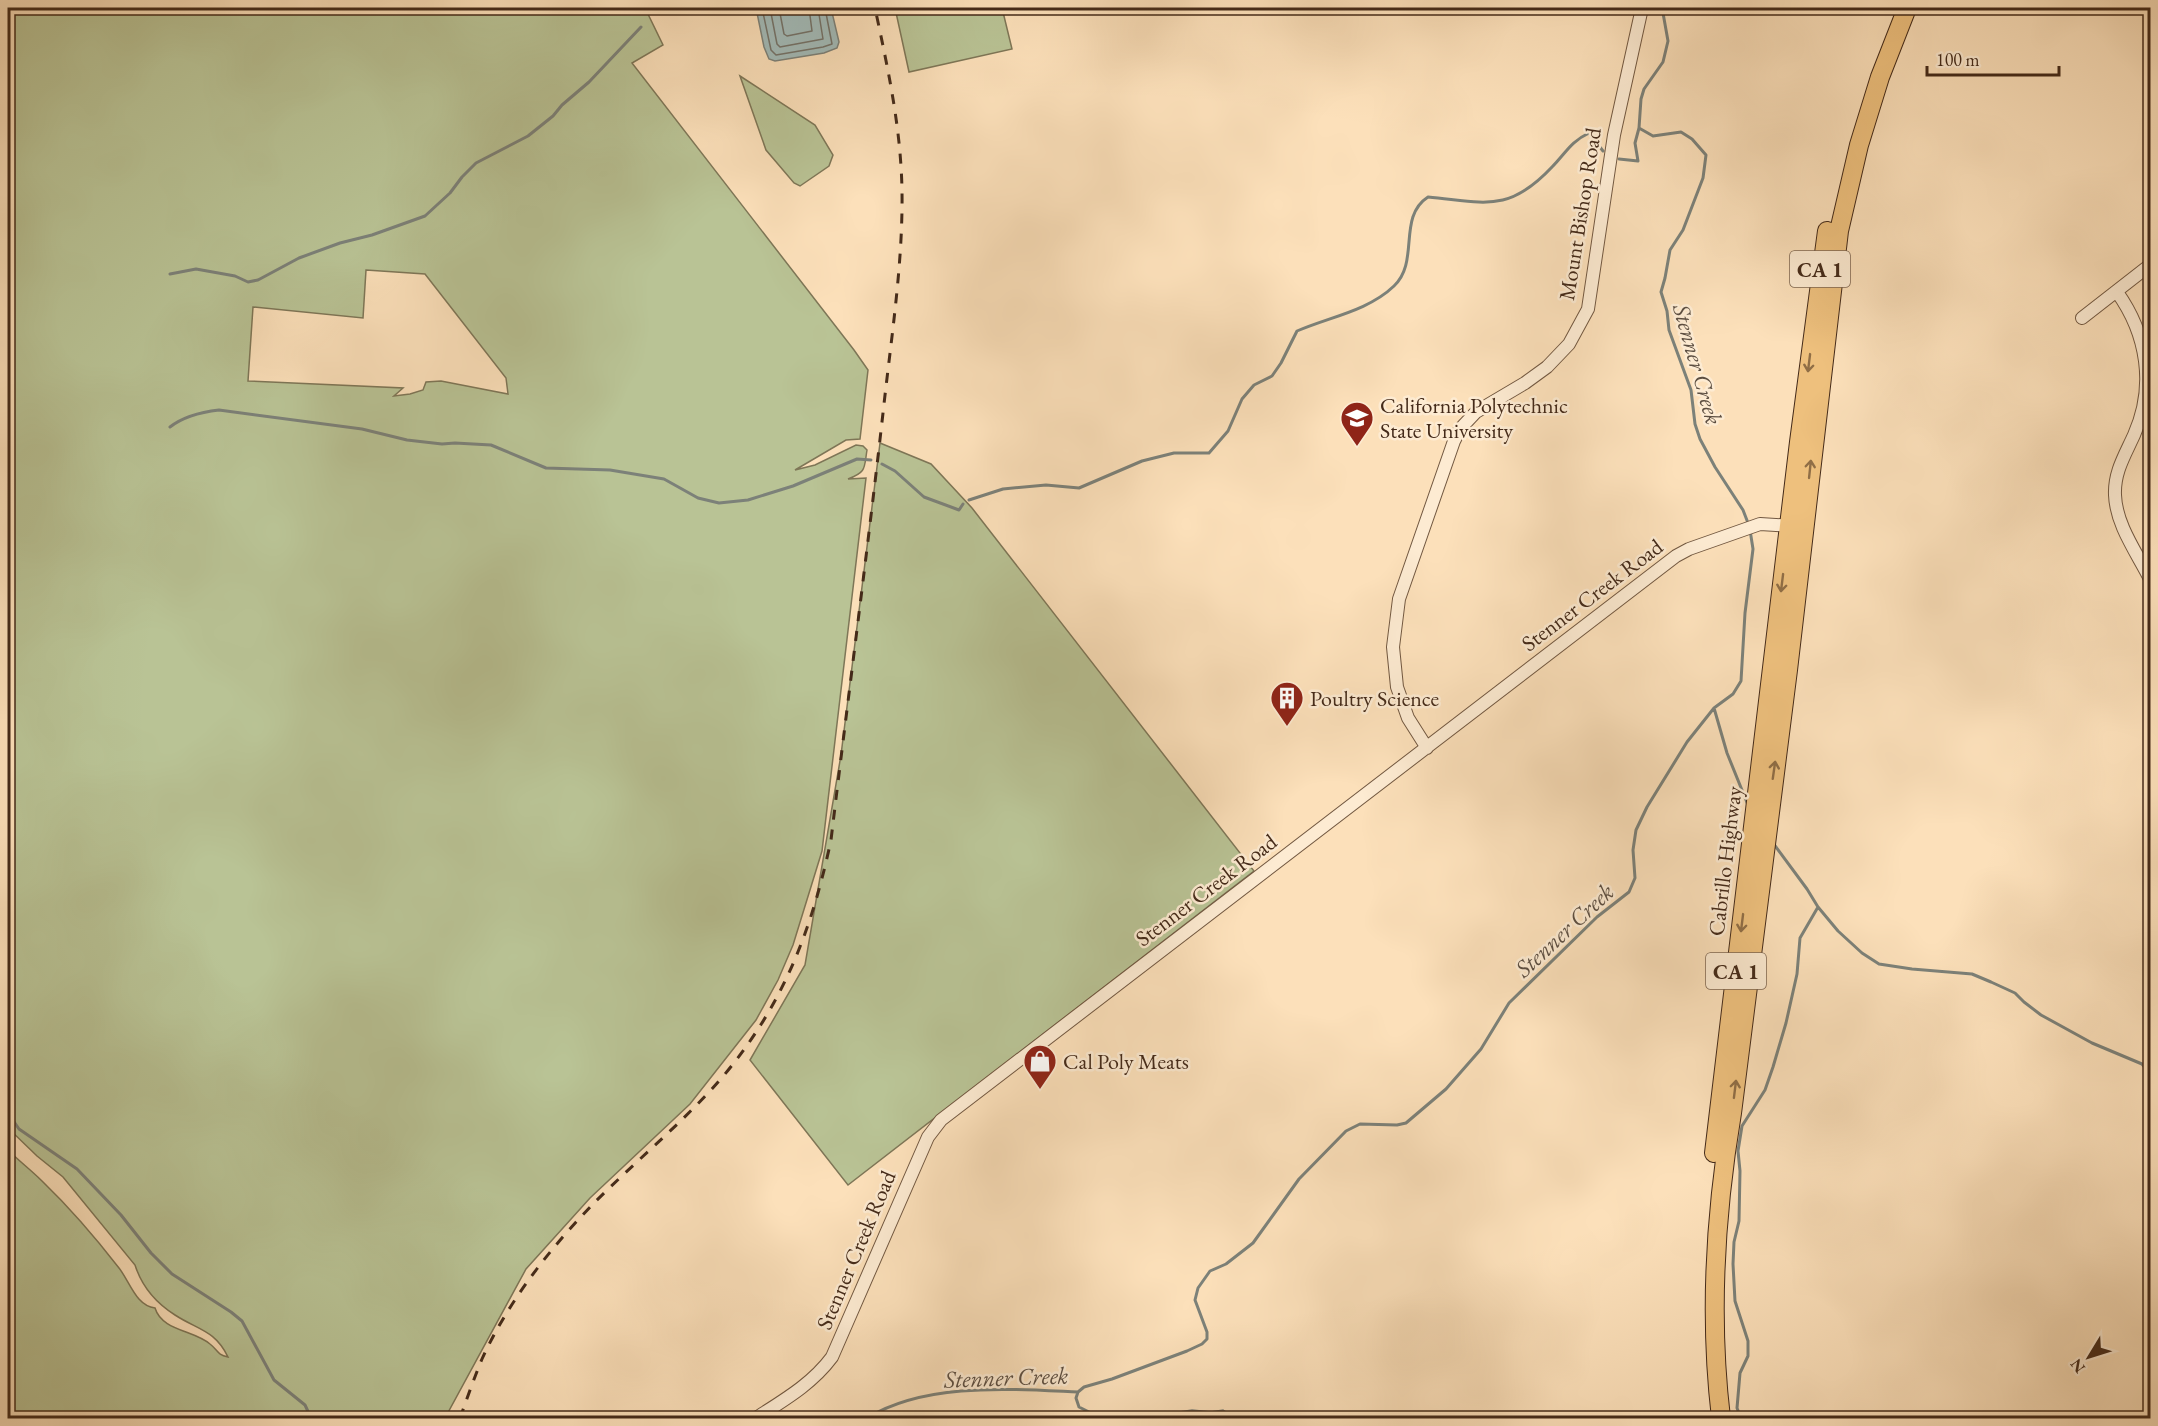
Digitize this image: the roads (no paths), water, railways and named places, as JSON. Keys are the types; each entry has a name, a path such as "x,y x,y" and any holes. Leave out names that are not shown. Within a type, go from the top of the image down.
{"highway":[{"name":"CA 1","path":"1796,526 1821,269 1831,209 1870,70 1895,8"},
{"name":"CA 1","path":"1796,526 1845,200 1880,77 1907,8"},
{"name":"Cabrillo Highway","path":"1709,1419 1704,1312 1706,1235 1711,1172 1796,526"},
{"name":"Cabrillo Highway","path":"1721,1419 1714,1276 1723,1165 1739,1056 1796,526"}],"street":[{"name":"Mount Bishop Road","path":"1427,748 1408,718 1397,687 1393,647 1399,599 1460,429 1476,412 1547,367 1569,344 1588,309 1614,135 1642,8"},
{"path":"2082,318 2151,265"},
{"path":"2117,291 2140,336 2145,361 2146,386 2140,419 2117,473 2115,498 2121,522 2151,579"},
{"name":"Stenner Creek Road","path":"756,1419 821,1372 832,1357 928,1137 941,1120 1676,556 1689,549 1760,524 1796,526"}],"water":[{"path":"756,8 831,8 839,42 837,48 824,53 775,61 769,59 764,47"},
{"path":"1192,1410 1211,1412 1223,1410 1235,1418 1164,1418 1167,1414"}],"waterway":[{"name":"Stenner Creek","path":"1619,159 1638,161 1635,143 1639,128 1641,99 1644,89 1663,62 1668,41 1663,13 1666,8"},
{"path":"170,274 196,269 235,276 248,282 258,280 299,258 425,216 450,193 476,163 528,136 553,116 641,27"},
{"name":"Stenner Creek","path":"1639,128 1653,136 1681,132 1692,139 1706,155 1703,178 1683,230 1670,250 1661,292 1667,311 1669,330 1691,390 1695,424 1700,439 1743,510 1748,523"},
{"path":"969,500 1003,489 1046,485 1079,488 1142,461 1174,453 1209,453 1228,431 1242,399 1254,385 1272,376 1297,331 1360,308 1384,295 1394,286 1402,276 1406,265 1413,216 1428,197 1494,202 1522,192 1536,182 1573,144 1589,133 1603,151"},
{"path":"170,427 193,415 219,410 362,429 407,440 442,444 491,445 546,468 610,470 664,479 698,498 719,503 748,500 793,486 857,459 871,460"},
{"path":"882,464 895,471 924,497 959,510 963,504"},
{"name":"Stenner Creek","path":"867,1418 890,1406 942,1393 997,1389 1078,1392 1084,1387 1187,1351 1207,1339 1207,1332 1195,1300 1198,1288 1210,1271 1226,1264 1253,1243 1299,1179 1346,1131 1360,1124 1397,1125 1406,1123 1446,1089 1481,1049 1509,1003 1597,917 1629,892 1635,878 1633,850 1636,830 1647,807 1687,742 1714,708 1733,694 1741,681 1745,613 1753,549 1750,530"},
{"path":"1714,708 1727,753 1748,805"},
{"path":"1773,843 1818,907 1838,931 1862,953 1879,964 1972,974 2015,993 2041,1015 2092,1043 2142,1064 2150,1074"},
{"path":"1741,1418 1737,1408 1740,1373 1748,1356 1748,1341 1735,1301 1733,1264 1734,1242 1739,1221 1738,1151 1742,1126 1765,1090 1786,1023 1797,974 1800,938 1818,907"},
{"path":"8,1113 19,1129 77,1169 172,1274 242,1321 274,1380 305,1405 311,1418"},
{"path":"1078,1392 1076,1398 1079,1407 1101,1418"}],"railway":[{"path":"460,1418 479,1366 493,1337 532,1275 579,1219 694,1107 725,1074 746,1047 764,1020 793,964 815,904 831,840 877,466 901,246 902,191 899,144 889,76 875,8"}],"place":[{"name":"California Polytechnic State University","path":"1357,447"},
{"name":"Poultry Science","path":"1287,727"},
{"name":"Cal Poly Meats","path":"1040,1090"}]}
